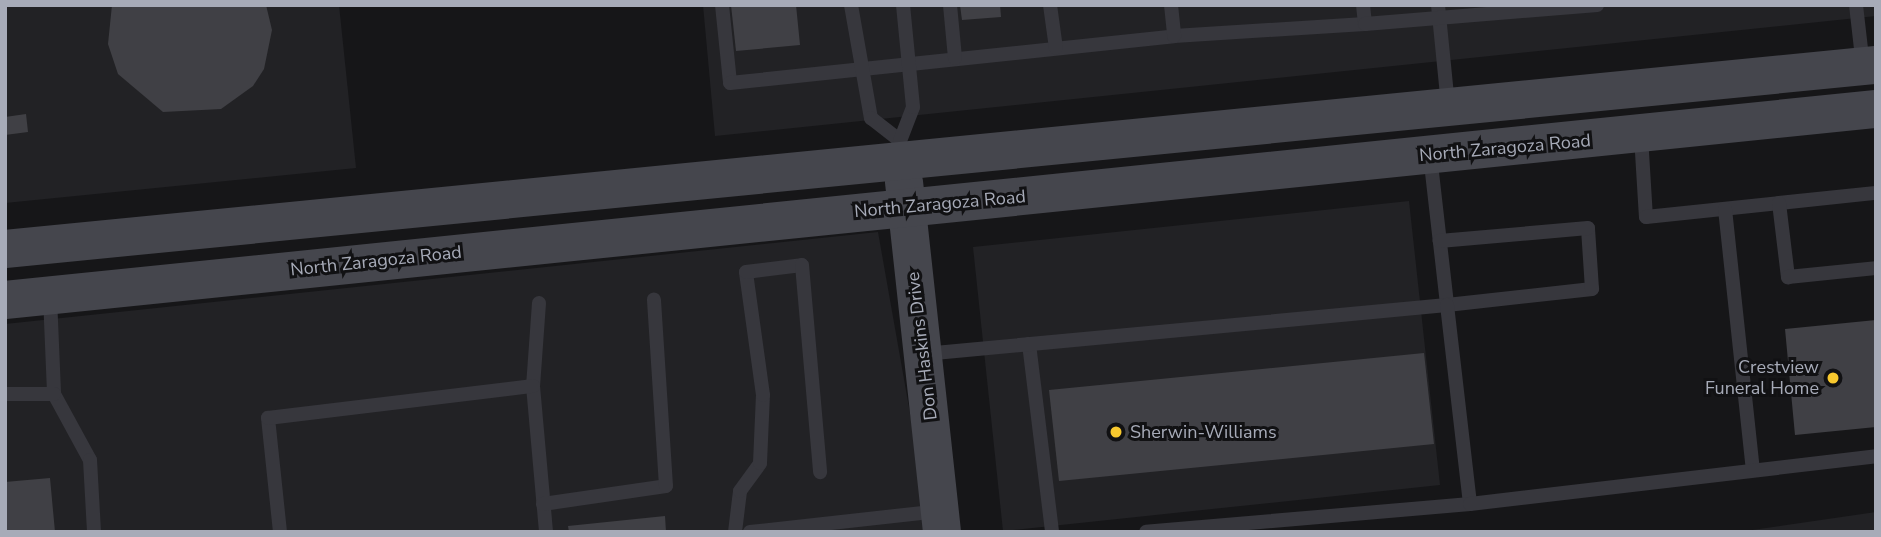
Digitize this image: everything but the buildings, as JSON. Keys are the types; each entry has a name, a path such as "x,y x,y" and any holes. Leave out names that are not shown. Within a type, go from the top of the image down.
{"main road":[{"path":"5,249 901,150 1448,110 1869,66"},
{"name":"North Zaragoza Road","path":"5,300 1430,153 1642,136 1876,109"},
{"name":"Don Haskins Drive","path":"901,150 941,521"},
{"path":"50,295 63,269 170,253 198,229"}],"lane":[{"path":"722,5 730,83 1174,36 1365,24 1439,12 1597,5"},
{"path":"851,5 860,70 871,118 901,150"},
{"path":"901,150 913,107 903,5"},
{"path":"950,5 955,58"},
{"path":"1051,5 1056,48"},
{"path":"1171,5 1174,36"},
{"path":"1363,5 1365,24"},
{"path":"1856,5 1869,66"},
{"path":"1439,12 1448,110"},
{"path":"1642,136 1646,217 1876,193"},
{"path":"1430,153 1470,504"},
{"path":"1779,203 1788,277 1876,268"},
{"path":"1725,209 1753,470"},
{"path":"924,354 1592,289 1588,228 1440,241"},
{"path":"735,532 740,491 760,463 762,395 746,272 802,265 820,472"},
{"path":"50,295 54,394 90,460 94,532"},
{"path":"543,504 666,486 654,299"},
{"path":"538,303 533,386 546,532"},
{"path":"1029,344 1052,532"},
{"path":"280,532 268,418 533,386"},
{"path":"5,394 54,394"},
{"path":"1146,532 1470,504 1876,456"},
{"path":"750,532 941,521"}],"shaded area":[{"path":"5,5 339,5 356,168 5,203"},
{"path":"703,5 1876,5 1876,16 715,136"},
{"path":"1409,201 1440,485 1003,531 973,247"},
{"path":"878,232 931,532 5,532 5,324"},
{"path":"1876,512 1876,532 1739,532"}],"place":[{"name":"Crestview Funeral Home","path":"1833,378"},
{"name":"Sherwin-Williams","path":"1116,432"}]}
